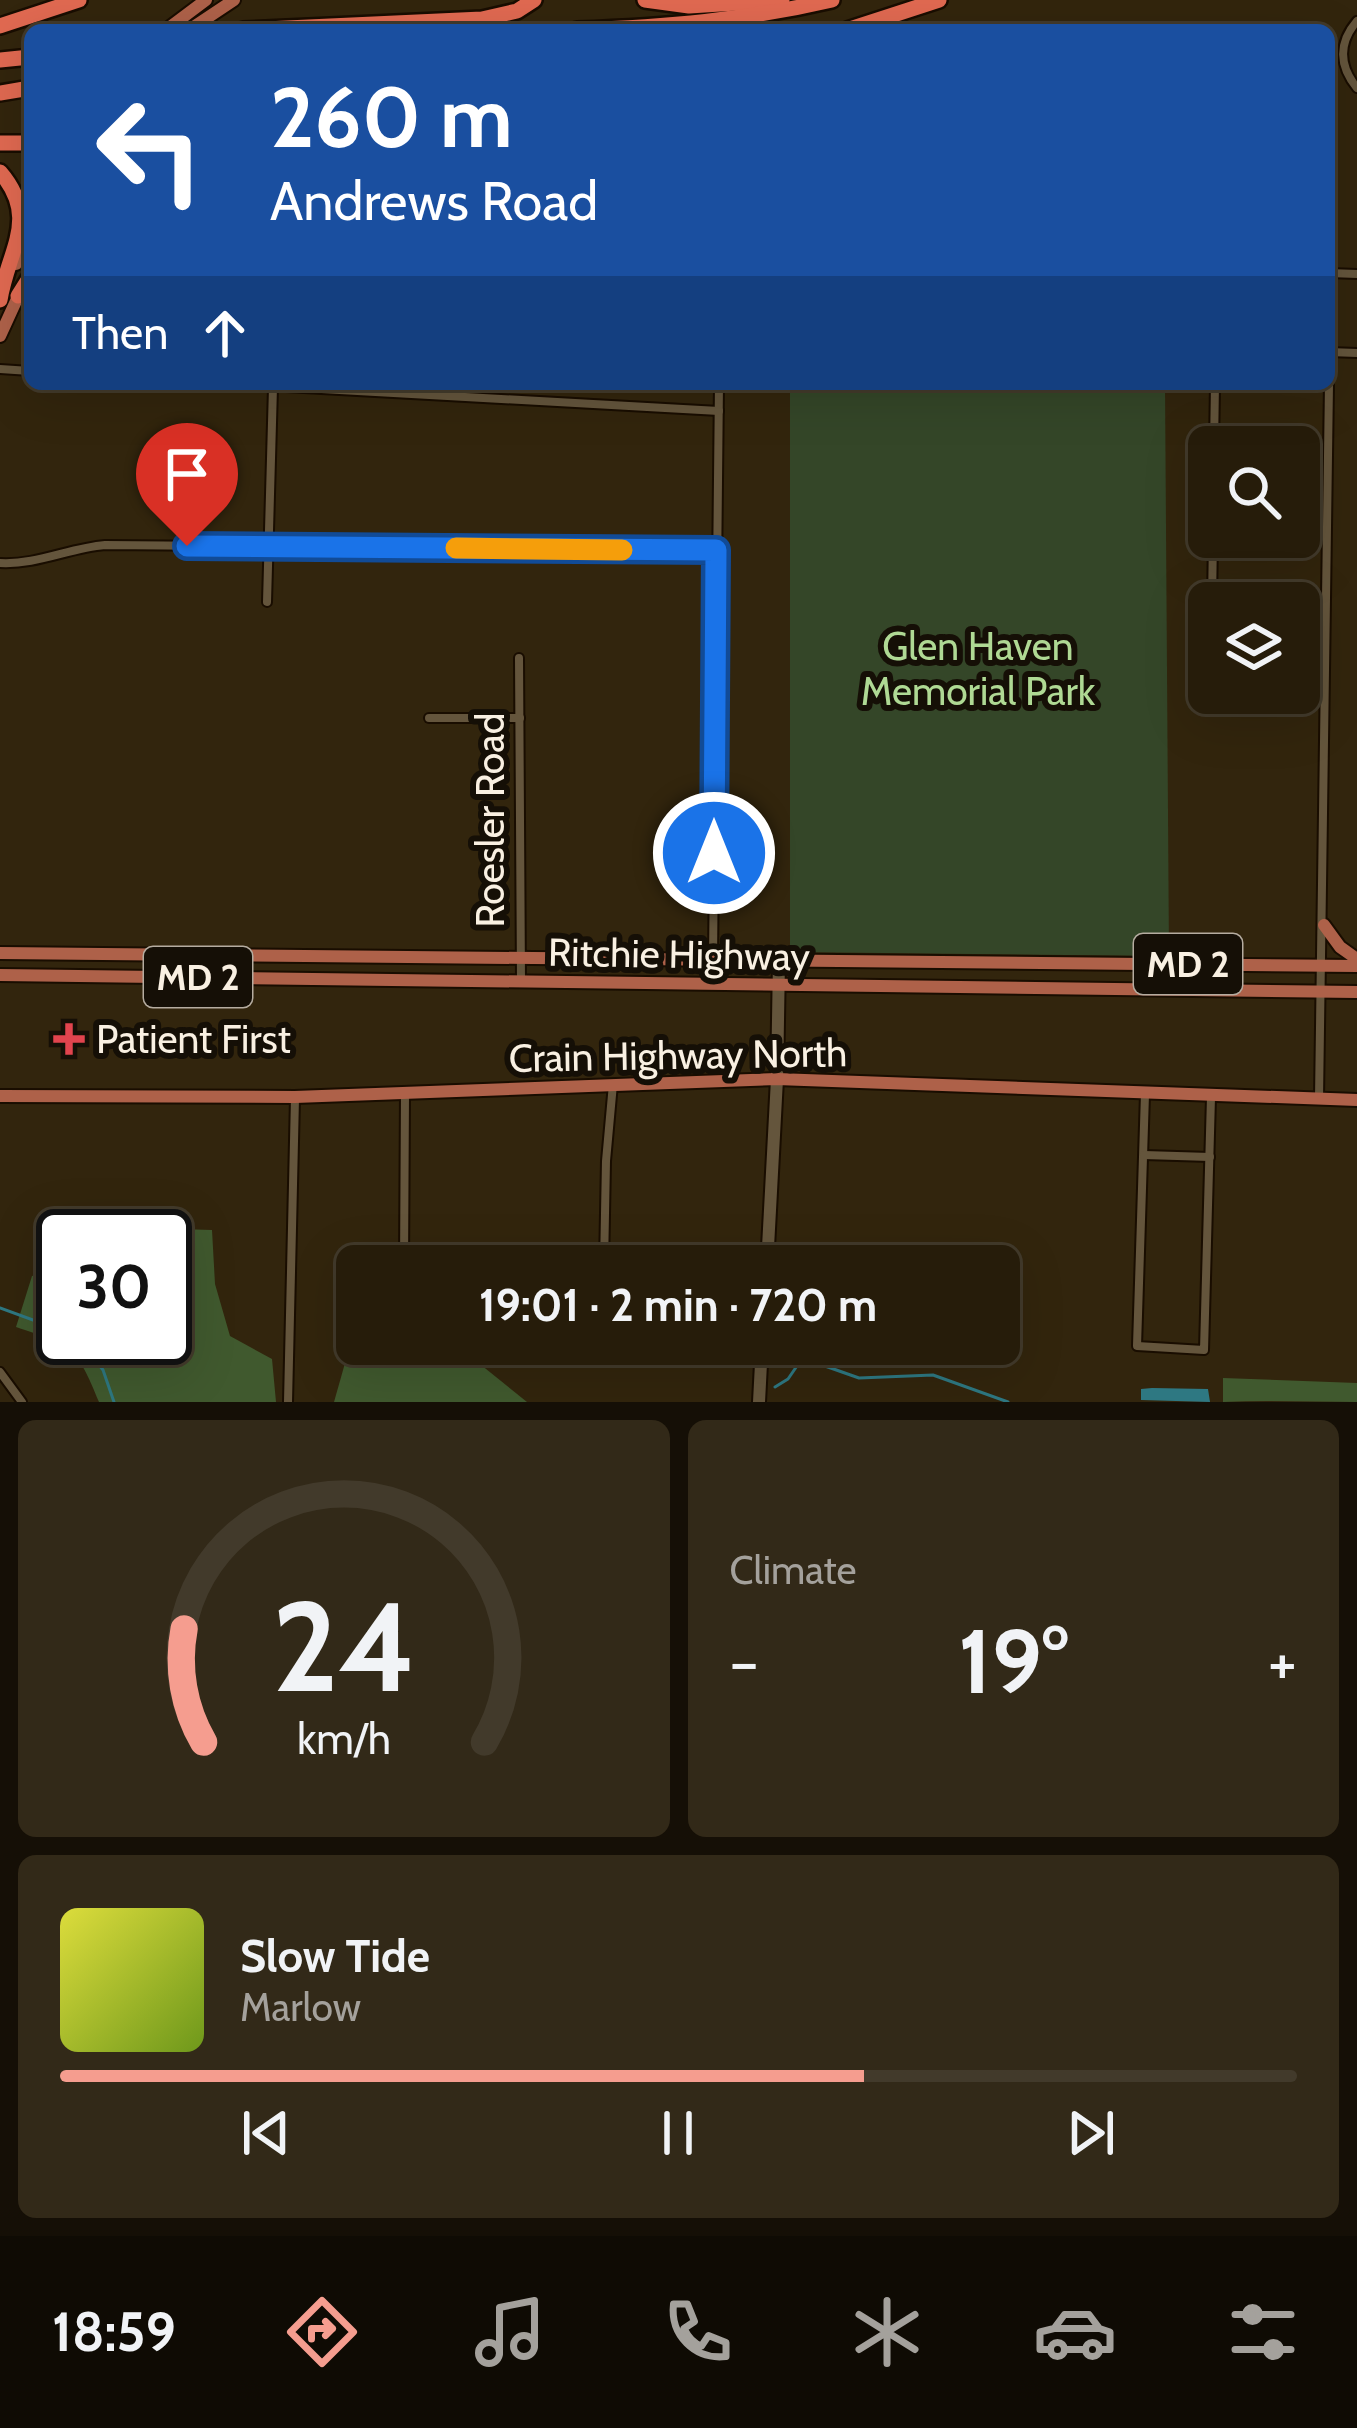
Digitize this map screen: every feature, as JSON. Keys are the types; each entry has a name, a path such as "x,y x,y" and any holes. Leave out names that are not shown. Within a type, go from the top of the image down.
{"highway":[{"path":"0,26 79,0"},
{"path":"373,24 482,19 517,11 535,0"},
{"path":"645,0 689,6 782,0"},
{"path":"702,24 832,0"},
{"path":"865,24 939,0"},
{"path":"0,172 10,184 20,213 18,243 0,300"},
{"path":"18,296 24,285"}],"main road":[{"path":"174,24 204,1"},
{"path":"198,24 232,1"},
{"path":"0,300 24,246"},
{"path":"0,336 18,296"},
{"path":"1324,925 1357,962"},
{"name":"Ritchie Highway","path":"0,953 1357,962"},
{"name":"Ritchie Highway","path":"0,975 1357,992"},
{"name":"Crain Highway North","path":"0,1096 295,1096 777,1079 1357,1100"}],"street":[{"path":"1357,21 1346,34 1342,50 1345,70 1357,88"},
{"path":"267,602 273,390"},
{"path":"359,390 719,411"},
{"path":"713,960 719,390"},
{"path":"1214,426 1215,390"},
{"path":"1319,1099 1329,390"},
{"path":"0,563 28,563 105,545 716,550"},
{"path":"1320,642 1325,642"},
{"name":"Roesler Road","path":"519,658 521,983"},
{"path":"429,718 520,718"},
{"path":"767,1245 779,961"},
{"path":"604,1245 613,1083"},
{"path":"404,1245 405,1093"},
{"path":"1145,1094 1137,1346 1204,1351 1211,1097"},
{"path":"288,1402 295,1096"},
{"path":"1144,1155 1210,1157"},
{"path":"759,1402 761,1365"},
{"path":"0,1372 22,1402"}],"green space":[{"name":"Glen Haven Memorial Park","path":"790,390 1165,390 1169,956 790,952"},
{"path":"192,1229 212,1230 215,1284 230,1336 272,1359 276,1402 99,1402 81,1365 192,1365"},
{"path":"36,1275 36,1334 16,1327"},
{"path":"344,1365 481,1365 527,1402 334,1402"},
{"path":"1223,1378 1357,1383 1357,1402 1223,1402"}],"water":[{"path":"1141,1389 1208,1389 1210,1402 1141,1400"}],"waterway":[{"path":"0,1308 36,1321"},
{"path":"775,1387 808,1360 859,1378 933,1375 1008,1402"},
{"path":"99,1365 114,1402"}],"slow traffic":[{"path":"456,548 622,550"}],"place":[{"name":"Patient First","path":"69,1039"}],"route":[{"path":"187,546 716,550 714,853"}]}
